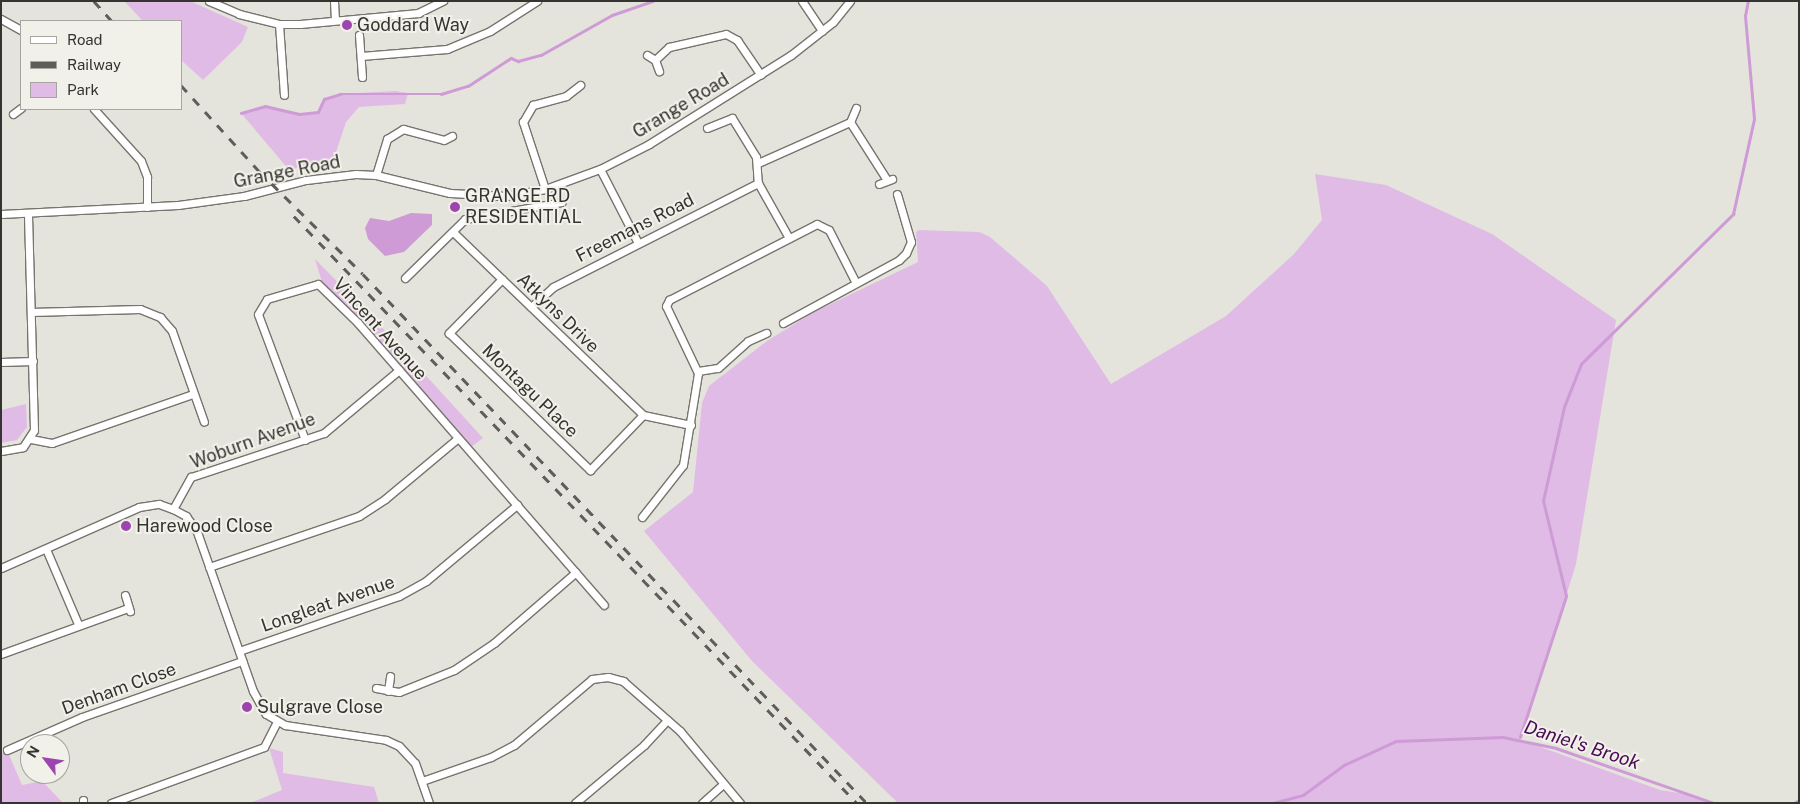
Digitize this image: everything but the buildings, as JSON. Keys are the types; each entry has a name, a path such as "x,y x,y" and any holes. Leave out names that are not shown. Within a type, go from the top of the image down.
{"street":[{"path":"210,1 232,12 279,24 418,13 443,1"},
{"path":"334,1 335,20"},
{"path":"361,56 448,49 490,31 537,1"},
{"path":"802,1 822,31"},
{"name":"Grange Road","path":"1,214 148,206 244,196 338,175 376,175 450,193 506,196 545,189 600,169 649,144 761,75 822,31 850,1"},
{"path":"1,19 20,29"},
{"path":"279,24 284,95"},
{"path":"656,60 669,47 726,34 737,40 761,75"},
{"path":"359,35 362,77"},
{"path":"647,55 656,60 659,71"},
{"path":"545,189 522,122 533,105 566,96 580,85"},
{"path":"758,163 850,122 856,108"},
{"path":"13,114 20,109"},
{"path":"95,110 141,161 147,177 148,206"},
{"path":"707,128 730,117 758,163 758,183 789,238"},
{"path":"850,122 890,179 878,184"},
{"path":"376,175 387,139 402,129 445,144 452,136"},
{"path":"600,169 638,243"},
{"name":"Freemans Road","path":"531,307 553,287 758,183"},
{"path":"783,323 906,253 911,242 897,194"},
{"path":"405,278 453,232 475,214 514,213 562,202"},
{"path":"1,451 23,448 31,439 33,361 28,213"},
{"path":"642,516 678,476 691,425 698,371 666,303 812,225 822,224 856,283"},
{"name":"Atkyns Drive","path":"453,232 643,415"},
{"name":"Montagu Place","path":"502,279 449,333 590,470 643,415"},
{"name":"Vincent Avenue","path":"305,440 258,314 267,299 310,284 324,287 604,605"},
{"path":"31,312 150,311 172,332 204,422"},
{"path":"698,371 718,368 754,334 766,333"},
{"path":"1,362 33,361"},
{"name":"Woburn Avenue","path":"173,509 191,477 324,433 399,370"},
{"path":"31,439 52,443 193,394"},
{"path":"643,415 691,425"},
{"path":"209,567 360,516 385,500 458,438"},
{"path":"1,568 139,507 159,504 173,509 192,523 258,704 277,722 386,740 411,757 429,803"},
{"name":"Longleat Avenue","path":"239,651 399,596 426,581 517,505"},
{"path":"46,549 78,624"},
{"path":"376,688 388,691 422,684 454,670 494,643 576,572"},
{"path":"1,654 78,624 130,610 125,595"},
{"name":"Denham Close","path":"7,750 82,717 242,661"},
{"path":"388,691 390,676"},
{"path":"422,781 491,757 514,745 592,679 608,677 623,682 667,720 740,803"},
{"path":"575,803 644,745 667,720"},
{"path":"111,803 264,747 277,722"},
{"path":"702,803 723,784"}],"green space":[{"path":"124,1 190,1 248,27 242,42 203,80 182,61 182,20 142,20"},
{"path":"395,91 408,93 405,104 359,107 346,122 334,158 289,170 241,113 265,106 299,114 318,112 324,99 340,94"},
{"path":"1315,174 1386,185 1492,234 1616,320 1576,564 1521,740 1660,790 1698,796 1708,803 898,803 752,661 644,531 693,492 702,403 709,386 767,341 814,312 918,262 916,232 919,230 979,232 990,237 1047,286 1111,384 1226,316 1294,254 1322,220"},
{"path":"315,259 375,320 483,438 471,447 322,282"},
{"path":"26,404 27,427 17,440 1,443 1,410"},
{"path":"269,748 283,752 283,773 374,787 379,803 250,803 282,790"},
{"path":"7,750 20,784 45,784 63,803 1,803 1,754"}],"shaded area":[{"path":"411,213 432,214 432,225 404,252 385,256 368,239 365,228 370,218 389,221"}],"waterway":[{"path":"241,113 265,106 299,114 318,112 324,99 340,94 441,94 468,86 511,58 518,61 541,55 612,15 653,1"},
{"path":"1520,737 1566,596 1543,501 1564,407 1581,364 1733,214 1754,119 1745,16 1748,1"},
{"name":"Daniel's Brook","path":"1273,803 1303,795 1344,765 1396,741 1503,737 1556,748 1714,803"},
{"name":"Daniel's Brook","path":"1794,803 1799,800"}],"railway":[{"path":"94,1 111,20"},
{"path":"182,86 259,171 363,274 867,803"},
{"path":"294,216 857,803"}],"place":[{"name":"Goddard Way","path":"347,25"},
{"name":"GRANGE RD RESIDENTIAL","path":"455,207"},
{"name":"Harewood Close","path":"126,526"},
{"name":"Sulgrave Close","path":"247,707"}]}
